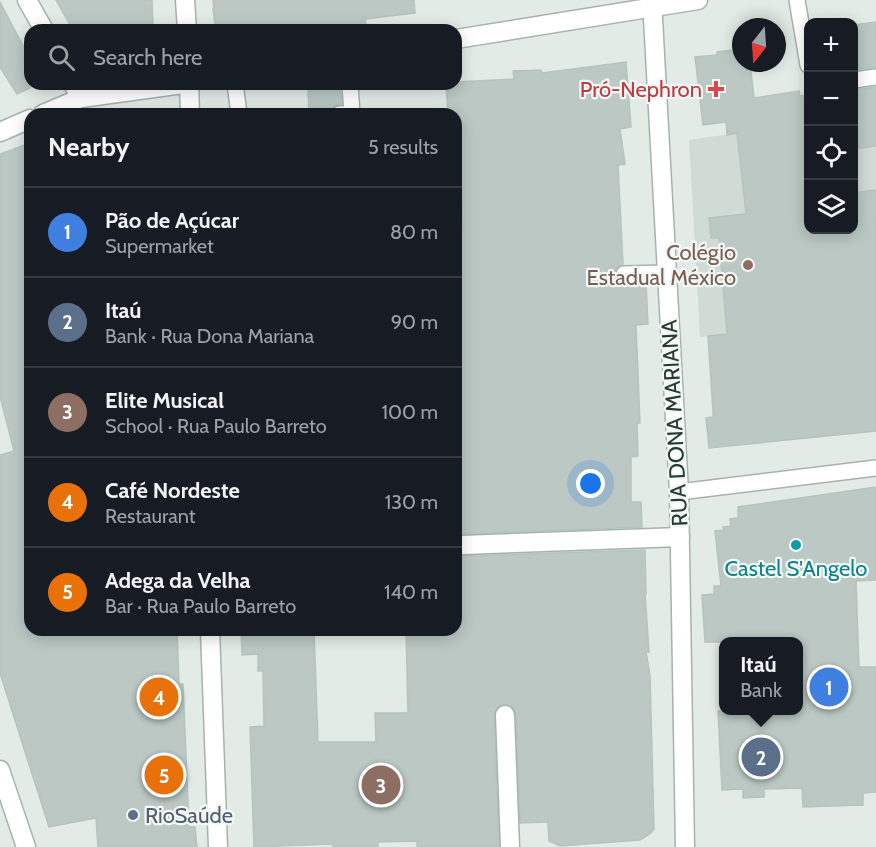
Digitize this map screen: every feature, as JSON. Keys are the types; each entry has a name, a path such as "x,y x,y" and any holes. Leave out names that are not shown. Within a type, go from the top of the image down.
{"street":[{"path":"27,0 41,24"},
{"path":"185,0 187,24"},
{"path":"462,38 652,4 698,0"},
{"name":"RUA DONA MARIANA","path":"652,4 679,492 685,847"},
{"path":"52,108 77,91 92,90"},
{"path":"189,90 190,108"},
{"path":"0,132 24,122"},
{"path":"462,545 680,537"},
{"path":"210,636 218,847"},
{"path":"505,715 510,847"},
{"path":"0,770 26,847"}],"lane":[{"path":"797,0 804,41"},
{"path":"858,79 876,77"},
{"path":"236,90 238,108"},
{"path":"350,90 352,108"},
{"path":"624,274 667,273"},
{"path":"679,492 876,468"}],"shaded area":[{"path":"876,114 876,316 700,337 689,140 804,124 804,234 858,234 858,116"}],"building":[{"path":"56,0 152,0 153,24 70,24"},
{"path":"213,0 414,0 415,13 365,19 366,24 215,24"},
{"path":"0,2 24,48 26,90 17,94 0,67"},
{"path":"876,22 876,67 858,69 858,24"},
{"path":"732,50 732,72 751,72 754,98 799,91 800,96 804,96 804,234 858,234 858,192 876,190 876,431 709,448 706,418 713,417 713,411 708,336 727,334 719,238 711,238 709,218 746,214 737,133 727,135 726,122 703,125 695,57 717,55 717,52"},
{"path":"626,62 631,127 620,129 625,164 618,165 623,264 616,269 614,275 620,283 646,283 648,324 636,325 640,423 637,423 638,456 631,457 631,502 641,502 642,527 462,534 462,108 448,108 446,90 462,90 462,82 514,79 513,71 541,70 542,73"},
{"path":"876,87 876,146 858,148 858,89"},
{"path":"308,90 340,90 342,104 333,108 309,108"},
{"path":"24,145 24,636 177,636 179,684 183,684 189,827 195,827 197,847 98,847 96,818 49,827 0,673 0,455 14,451 0,396 0,154"},
{"path":"876,487 876,580 856,581 859,667 876,667 876,792 863,793 863,805 803,807 802,788 764,789 764,797 743,798 743,789 722,790 718,711 719,715 803,715 803,637 719,637 719,642 705,642 702,595 714,594 714,586 721,586 715,531 731,526 730,519 738,518 738,507"},
{"path":"645,550 649,652 646,652 650,675 654,829 640,840 560,846 549,841 548,822 520,823 516,715 514,709 505,704 499,706 494,715 499,847 417,847 417,841 378,842 378,847 334,847 331,844 254,847 250,727 264,726 263,671 258,671 258,654 242,655 241,636 314,636 318,742 376,742 375,713 408,713 406,636 462,636 462,556"}],"place":[{"name":"Pró-Nephron","path":"716,89"},
{"name":"Colégio Estadual México","path":"748,265"},
{"name":"Castel S'Angelo","path":"796,545"},
{"name":"Pão de Açúcar","path":"829,687"},
{"name":"Café Nordeste","path":"159,697"},
{"name":"Itaú","path":"761,757"},
{"name":"Adega da Velha","path":"164,775"},
{"name":"Elite Musical","path":"381,785"},
{"name":"RioSaúde","path":"133,815"}]}
